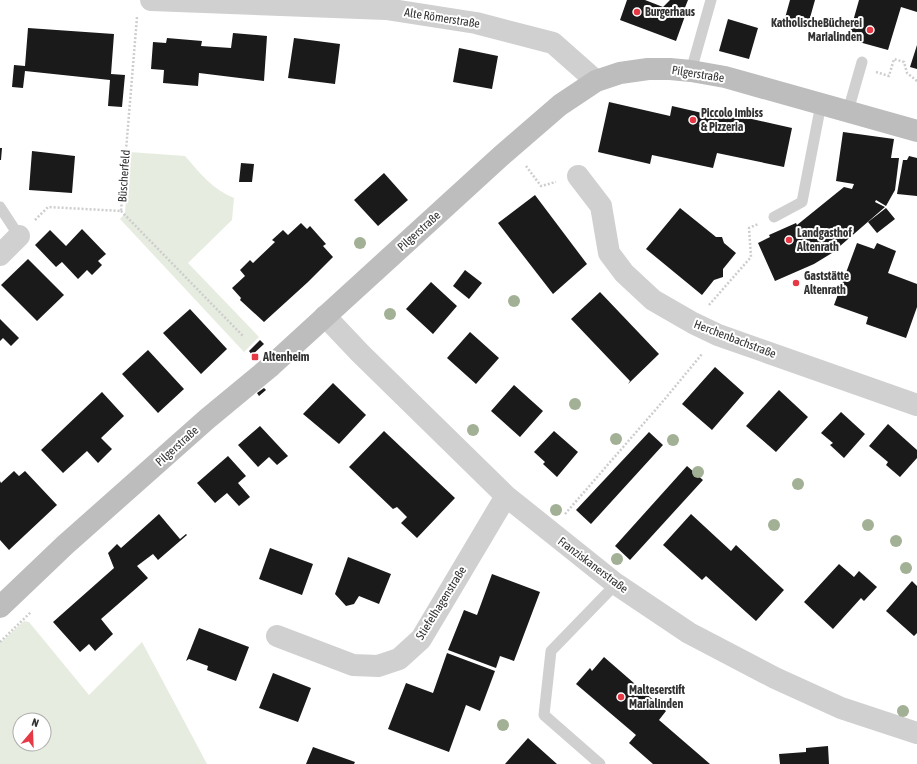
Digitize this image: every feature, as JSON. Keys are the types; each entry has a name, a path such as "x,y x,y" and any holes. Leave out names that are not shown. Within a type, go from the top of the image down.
{"main road":[{"name":"Pilgerstraße","path":"0,607 71,540 207,419 271,366 511,147 560,105 596,82 620,73 648,69 670,68 691,71 725,78 917,131"}],"street":[{"name":"Alte Römerstraße","path":"151,0 386,9 476,23 553,43 596,82"},
{"name":"Herchenbachstraße","path":"578,176 601,206 609,253 624,273 653,300 693,324 718,335 917,405"},
{"path":"0,255 19,236"},
{"name":"Franziskanerstraße","path":"325,316 360,353 506,496 616,584 689,632 774,678 841,708 917,733"},
{"name":"Stiefelhagenstraße","path":"277,636 353,665 378,666 399,659 421,638 506,496"}],"lane":[{"path":"691,71 711,0"},
{"path":"848,111 862,62"},
{"path":"774,217 802,202 822,104"},
{"path":"0,207 19,236"},
{"path":"600,764 544,715 551,651 616,584"}],"path":[{"name":"Büscherfeld","path":"19,236 48,207 121,211 137,16"},
{"path":"891,70 894,59 904,62 907,73 917,81"},
{"path":"511,147 541,186 578,176"},
{"path":"121,211 243,336"},
{"path":"722,291 751,257 749,228 774,217"},
{"path":"578,498 664,400 684,374"}],"shaded area":[{"path":"129,152 185,156 213,185 226,195 234,198 232,220 188,263 259,337 244,352 120,219 125,213"},
{"path":"24,621 29,622 89,695 142,642 207,764 0,764 0,643"}],"building":[{"path":"627,0 645,0 663,7 670,0 688,0 682,15 685,16 676,41 620,20"},
{"path":"790,0 815,0 808,25 785,18"},
{"path":"859,0 917,0 917,12 901,7 888,50 848,39"},
{"path":"728,19 758,28 749,59 719,51"},
{"path":"28,28 114,34 111,74 125,75 122,107 108,106 110,80 25,71 23,88 12,87 14,65 25,66"},
{"path":"233,33 267,36 264,81 199,73 198,86 163,83 164,70 151,69 153,42 166,43 167,38 202,41 201,46 231,48"},
{"path":"294,38 340,44 335,84 288,78"},
{"path":"917,45 917,69 910,67"},
{"path":"459,48 498,56 492,89 453,82"},
{"path":"609,102 670,116 672,106 724,118 725,113 792,128 784,167 717,153 713,168 652,155 650,164 598,152"},
{"path":"843,132 894,139 891,158 899,158 895,190 886,206 876,200 875,202 885,207 832,253 814,264 775,281 758,243 770,237 769,235 796,223 797,225 844,187 852,189 854,184 836,181"},
{"path":"0,148 2,148 1,160 0,160"},
{"path":"32,151 75,156 72,193 29,190"},
{"path":"909,156 917,158 917,196 897,194 903,160 907,160"},
{"path":"241,163 254,164 252,182 239,182"},
{"path":"384,173 408,200 378,226 354,200"},
{"path":"535,195 587,264 553,294 498,223"},
{"path":"680,208 716,237 722,237 724,243 736,253 723,269 723,277 714,280 702,295 646,249"},
{"path":"886,208 895,219 877,233 868,222"},
{"path":"301,223 307,229 310,226 326,244 323,246 333,257 264,322 240,300 241,298 232,288 245,276 240,270 250,260 253,263 275,242 272,240 283,230 288,235"},
{"path":"82,229 106,254 98,261 102,265 92,275 87,270 78,279 62,262 56,267 35,245 50,230 66,246"},
{"path":"857,243 874,249 877,243 896,251 888,273 917,284 917,307 906,338 866,324 868,317 834,305"},
{"path":"28,259 64,295 37,321 1,285"},
{"path":"465,270 482,283 469,299 453,286"},
{"path":"431,282 457,306 433,334 406,309"},
{"path":"600,292 659,354 628,384 630,381 571,319"},
{"path":"190,309 227,349 201,374 163,333"},
{"path":"0,319 19,338 11,346 3,338 0,341"},
{"path":"470,332 499,358 476,384 447,358"},
{"path":"260,340 264,344 252,355 249,351"},
{"path":"148,350 184,389 158,413 122,374"},
{"path":"715,367 744,393 712,430 682,404"},
{"path":"333,383 366,415 339,444 303,414"},
{"path":"514,385 543,411 520,437 491,411"},
{"path":"264,388 266,390 259,396 257,393"},
{"path":"779,390 808,417 776,452 746,426"},
{"path":"102,392 124,416 101,438 112,449 98,463 87,451 63,473 41,450"},
{"path":"841,412 865,434 844,458 830,445 833,443 821,433"},
{"path":"888,424 917,450 917,458 900,477 886,465 888,462 869,446"},
{"path":"260,426 288,456 277,465 269,457 258,467 238,445"},
{"path":"384,431 455,498 417,538 401,523 407,517 397,507 393,509 349,467"},
{"path":"554,431 578,452 557,477 543,464 545,462 534,452"},
{"path":"649,432 663,445 591,524 576,510"},
{"path":"228,456 246,476 238,483 250,497 239,506 227,493 215,503 197,483"},
{"path":"687,466 703,480 630,560 615,546"},
{"path":"14,471 19,476 25,471 57,505 9,550 0,540 0,481 1,483"},
{"path":"159,514 180,539 186,534 187,535 158,560 153,554 137,566 148,578 101,619 113,634 95,651 89,644 80,652 53,622 114,568 108,553 117,544 121,548"},
{"path":"691,514 731,551 736,545 784,590 756,621 706,576 702,580 663,545"},
{"path":"270,548 313,564 302,595 259,579"},
{"path":"348,557 391,574 379,604 359,596 354,604 346,606 335,594"},
{"path":"839,564 854,577 859,571 877,587 864,601 861,598 833,629 804,602"},
{"path":"492,574 540,592 514,661 500,656 496,668 448,650 464,610 477,615"},
{"path":"912,581 917,586 917,633 914,636 886,611"},
{"path":"199,628 249,647 236,681 207,670 208,666 189,659 186,661"},
{"path":"447,653 495,671 480,711 466,705 449,752 388,729 406,683 433,693"},
{"name":"Malteserstift Marialinden","path":"604,657 666,711 659,720 710,764 653,764 629,743 636,735 576,684 590,668 592,671"},
{"path":"273,673 311,688 298,722 259,708"},
{"path":"528,738 557,764 505,764"},
{"path":"828,746 829,764 780,764 779,754 806,752 806,748"},
{"path":"313,747 355,762 354,764 306,764"}],"place":[{"name":"Burgerhaus","path":"637,12"},
{"name":"KatholischeBücherei Marialinden","path":"870,30"},
{"name":"Piccolo Imbiss & Pizzeria","path":"693,120"},
{"name":"Landgasthof Altenrath","path":"789,240"},
{"name":"Gaststätte Altenrath","path":"796,283"},
{"name":"Altenheim","path":"255,357"},
{"name":"Malteserstift Marialinden","path":"621,697"}]}
